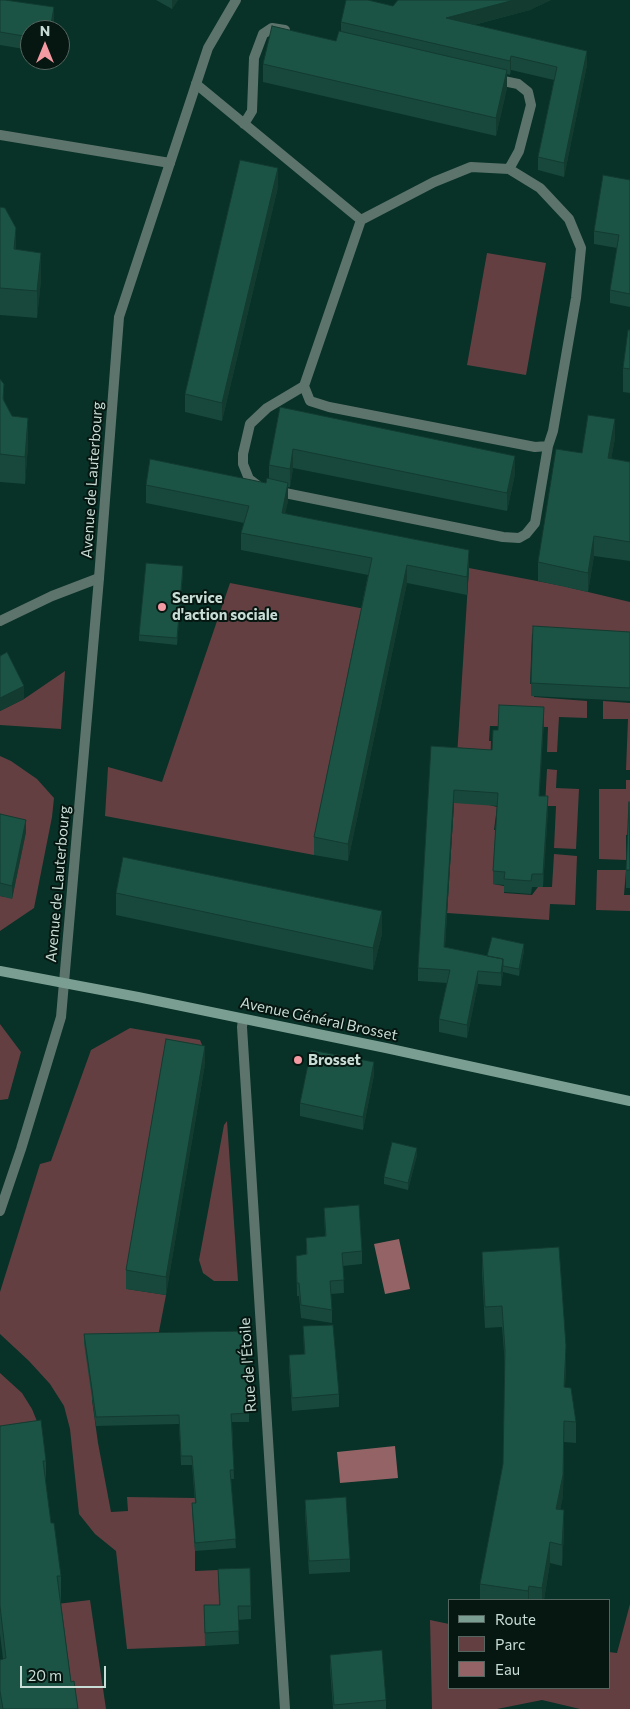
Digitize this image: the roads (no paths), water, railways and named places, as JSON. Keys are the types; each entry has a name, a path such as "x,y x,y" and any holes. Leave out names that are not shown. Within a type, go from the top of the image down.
{"main road":[{"name":"Avenue Général Brosset","path":"0,971 395,1050 630,1101"}],"street":[{"name":"Avenue de Lauterbourg","path":"0,1210 21,1149 61,1017 100,578 119,317 208,48 236,0"},
{"path":"244,124 252,111 254,58 263,34 272,28 291,31"},
{"path":"480,76 518,84 528,92 531,105 519,151 509,169"},
{"path":"196,84 361,220"},
{"path":"0,135 170,163"},
{"path":"471,167 509,169 540,188 569,219 581,248 576,298 535,523 526,534 519,538 493,535 260,488 249,479 243,464 243,454 250,424 268,408 304,386 361,220 434,182 471,167"},
{"path":"304,386 310,401 329,407 535,447 548,446"},
{"path":"0,621 52,596 100,578"},
{"name":"Rue de l'Étoile","path":"244,1019 242,1027 286,1709"}],"water":[{"path":"399,1239 410,1289 385,1294 374,1244"},
{"path":"395,1446 398,1478 340,1483 337,1452"}],"place":[{"name":"Service d'action sociale","path":"162,607"},
{"name":"Brosset","path":"298,1060"}]}
